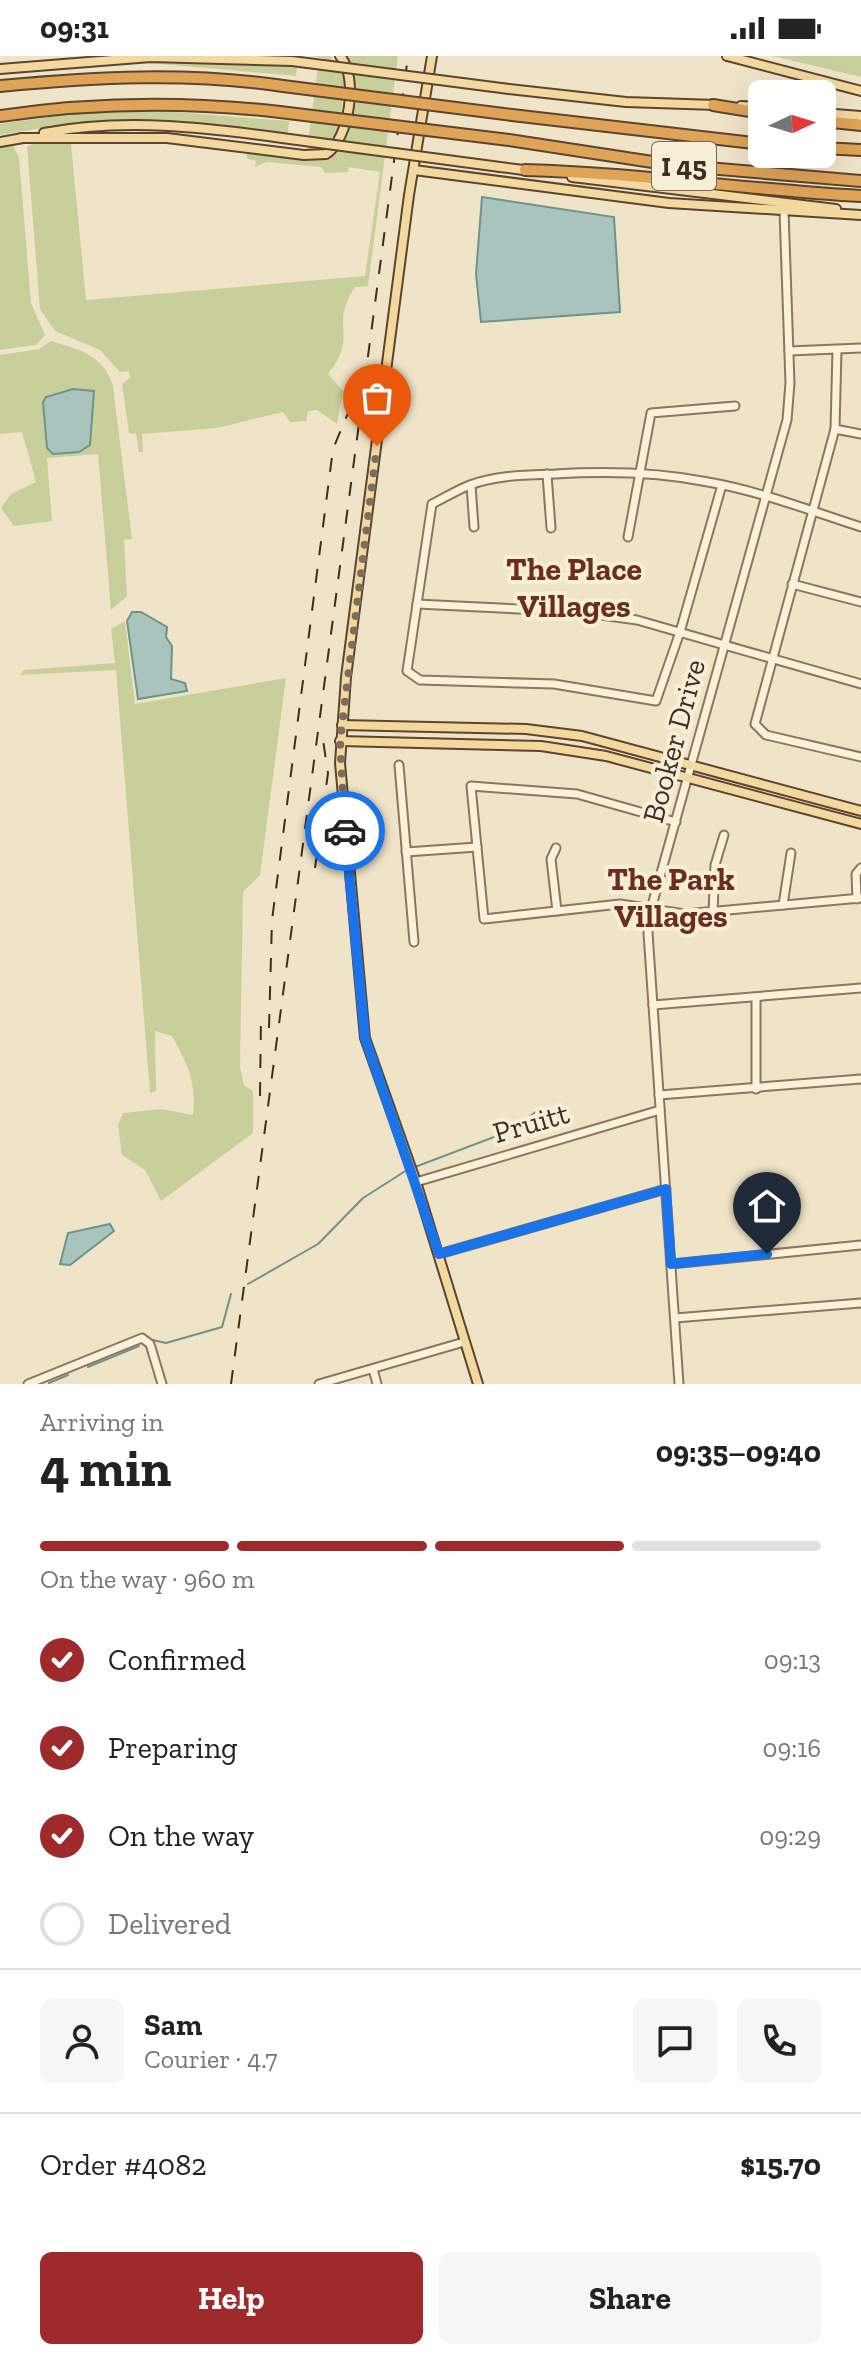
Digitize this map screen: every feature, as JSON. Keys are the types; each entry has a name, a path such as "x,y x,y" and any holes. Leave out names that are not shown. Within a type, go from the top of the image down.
{"highway":[{"name":"I 45","path":"0,86 93,77 217,76 748,142"},
{"name":"I 45","path":"0,116 106,104 221,105 509,140 672,165 861,181"},
{"path":"713,105 748,109"},
{"path":"836,122 861,125"},
{"path":"836,149 861,150"},
{"path":"525,170 621,173 776,191 861,196"}],"main road":[{"path":"0,69 151,56 209,56 292,61 626,102 713,105"},
{"path":"21,138 145,137 304,155 326,154 341,137 350,81 340,56"},
{"path":"432,56 414,170 340,741 342,798 362,1025 373,1065 416,1182 478,1384"},
{"path":"727,56 861,91"},
{"path":"836,114 861,116"},
{"path":"0,142 64,129 167,125 861,213"},
{"path":"414,170 669,203 861,213"},
{"path":"342,725 526,729 579,735 861,811"},
{"path":"468,728 468,743"},
{"path":"577,752 579,735"},
{"path":"340,741 541,746 606,756 861,824"},
{"path":"831,816 835,804"}],"street":[{"name":"Booker Drive","path":"679,1384 648,933 651,909 787,420 789,351 784,211"},
{"path":"789,351 861,348"},
{"path":"837,350 835,429 755,724 759,731 861,757"},
{"path":"628,537 651,413 735,406"},
{"path":"835,429 861,434"},
{"path":"547,474 551,528"},
{"path":"722,485 680,632 656,701 554,684 420,680 407,671 432,504 471,485 506,476 641,474 722,485 861,527"},
{"path":"471,485 474,527"},
{"path":"792,584 861,602"},
{"path":"417,604 579,612 637,620 726,642 861,684"},
{"path":"399,765 414,942"},
{"path":"676,822 577,794 471,786 484,919 620,904 685,914 859,898 856,874 861,868"},
{"path":"713,912 715,865 724,835"},
{"path":"406,852 477,847"},
{"path":"556,848 551,859 557,911"},
{"path":"783,905 791,853"},
{"path":"653,1005 861,988"},
{"path":"756,997 756,1089"},
{"path":"659,1095 861,1079"},
{"name":"Pruitt","path":"416,1182 660,1110"},
{"path":"439,1254 666,1189"},
{"path":"671,1264 861,1245"},
{"path":"675,1318 861,1303"},
{"path":"28,1384 136,1338 145,1338 162,1384"},
{"path":"319,1384 464,1342"},
{"path":"373,1369 377,1384"}],"green space":[{"path":"311,56 330,56 345,73 339,135 325,150 307,151 317,73 323,58"},
{"path":"343,56 398,56 368,286 355,287 347,301 342,349 328,374 343,391 337,424 317,410 308,411 306,421 290,422 283,412 217,428 142,434 143,452 139,452 136,434 129,433 122,384 130,378 129,371 120,372 100,350 55,331 40,309 27,147 39,141 89,141 71,144 86,300 365,276 380,172 349,167 348,172 325,173 321,167 267,162 255,167 256,161 248,159 246,155 252,150 315,159 337,152 347,130 353,91"},
{"path":"773,56 861,56 861,77"},
{"path":"137,62 297,67 296,76"},
{"path":"149,110 289,121 288,133 215,126 108,123 0,135 0,124 78,113"},
{"path":"13,146 19,157 31,303 45,335 36,345 0,350 0,147"},
{"path":"51,341 89,355 103,367 113,386 132,539 124,540 127,596 111,610 98,454 47,458 52,521 14,526 1,508 11,494 36,482 22,432 0,434 0,355 39,349","holes":["73,389 94,391 90,445 46,397"]},
{"path":"125,621 135,704 286,678 260,875 243,892 240,1067 244,1085 253,1091 253,1133 161,1201 145,1170 122,1155 118,1125 123,1113 161,1109 193,1115 194,1093 186,1065 172,1036 155,1031 156,1091 150,1093 116,670 20,675 24,670 115,663 111,629"}],"water":[{"path":"482,197 614,217 620,312 481,322 476,274"},
{"path":"73,389 94,391 90,445 79,452 53,454 47,448 43,402 46,397"},
{"path":"132,612 141,612 167,627 166,637 172,646 171,679 185,683 187,691 138,699 127,621"},
{"path":"110,1224 114,1231 70,1265 60,1264 68,1233"}],"waterway":[{"path":"415,1167 510,1131 541,1108"},
{"path":"248,1284 318,1244 363,1198 407,1170"},
{"path":"153,1340 166,1343 222,1327 231,1294"},
{"path":"88,1367 139,1346"},
{"path":"49,1383 68,1375"}],"railway":[{"path":"231,1384 408,56"},
{"path":"269,1028 272,920 333,449 358,389"},
{"path":"315,868 328,773 323,740"},
{"path":"260,1096 261,1016"}],"way so far":[{"path":"345,831 340,741 377,446"}],"district":[{"name":"The Place Villages","path":"574,588"},
{"name":"The Park Villages","path":"671,898"}],"route":[{"path":"345,831 362,1025 439,1254 666,1189 671,1264 767,1254"}]}
